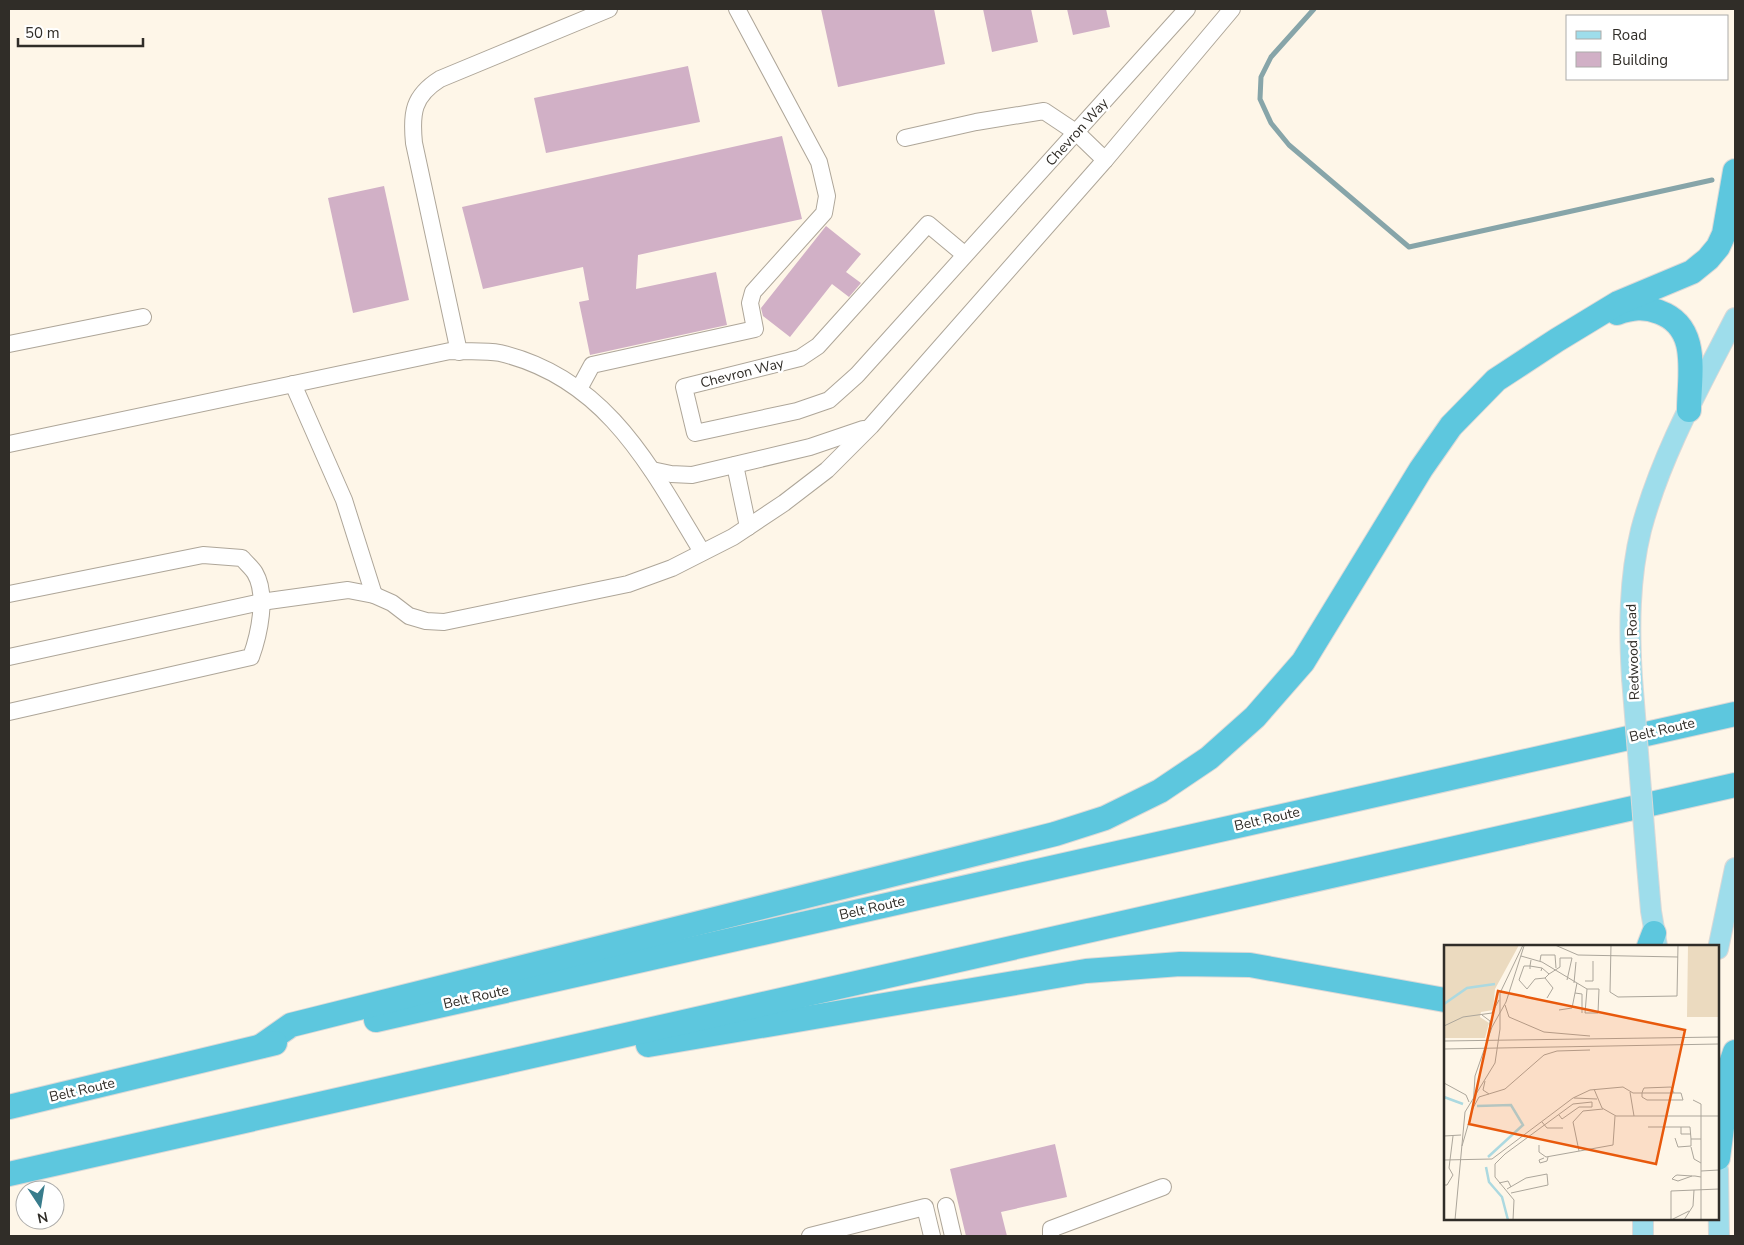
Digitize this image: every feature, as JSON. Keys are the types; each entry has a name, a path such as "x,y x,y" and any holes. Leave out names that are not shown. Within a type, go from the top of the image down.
{"highway":[{"path":"261,1046 291,1025 1055,834 1105,818 1160,791 1209,758 1249,722 1303,662 1421,469 1451,426 1496,380 1618,303 1692,272 1708,260 1718,247 1724,234 1735,171"},
{"path":"1577,329 1635,308 1653,310 1674,320 1684,332 1690,350 1689,410"},
{"name":"Belt Route","path":"9,1107 261,1046 1735,714"},
{"path":"9,1174 1735,785"},
{"path":"485,1066 566,1058 1086,971 1132,966 1180,964 1250,965 1388,988 1444,1000"},
{"path":"1719,1150 1725,1105 1724,1089 1735,1052"}],"main road":[{"name":"Redwood Road","path":"1653,942 1632,678 1631,594 1641,531 1657,481 1689,410 1735,318"},
{"path":"1719,945 1735,868"},
{"path":"1719,1182 1719,1236"},
{"path":"1643,1220 1643,1236"}],"lane":[{"path":"459,352 414,143 412,123 415,106 425,88 440,79 609,9"},
{"path":"579,389 592,365 755,329 750,303 753,292 824,213 827,196 819,162 737,9"},
{"name":"Chevron Way","path":"965,254 928,224 818,346 800,358 684,387 695,433 797,411 828,400 858,375 965,254 1078,133 1188,9"},
{"path":"9,657 261,602 348,590 374,595 392,604 409,616 426,621 444,622 628,584 672,568 748,527 784,503 827,470 870,426 1105,160 1232,9"},
{"path":"904,138 976,122 1044,111 1078,133 1105,160"},
{"path":"9,344 143,317"},
{"path":"9,444 441,353 498,353 534,364 562,377 579,389 614,420 652,470 702,552"},
{"path":"293,384 344,500 374,595"},
{"path":"652,470 671,474 692,474 810,448 870,426"},
{"path":"735,465 748,527"},
{"path":"9,594 203,556 242,558 256,574 261,602 260,632 251,658 9,712"},
{"path":"1051,1236 1051,1229 1163,1187"},
{"path":"946,1206 953,1236"},
{"path":"810,1236 925,1207 932,1236"}],"building":[{"path":"821,9 934,9 945,64 838,87"},
{"path":"983,9 1031,9 1038,42 992,52"},
{"path":"1067,9 1106,9 1110,27 1073,35"},
{"path":"688,66 700,122 546,153 534,98"},
{"path":"782,136 802,219 638,255 636,289 716,272 727,325 590,355 579,302 589,300 583,267 483,289 462,207"},
{"path":"384,186 409,300 353,313 328,198"},
{"path":"826,226 861,254 846,272 861,283 849,297 832,284 790,337 763,316 761,308"},
{"path":"1055,1144 1067,1197 1001,1212 1007,1236 966,1236 950,1169"}],"waterway":[{"path":"1314,9 1271,57 1261,77 1260,99 1271,123 1289,145 1409,247 1712,180"}]}
